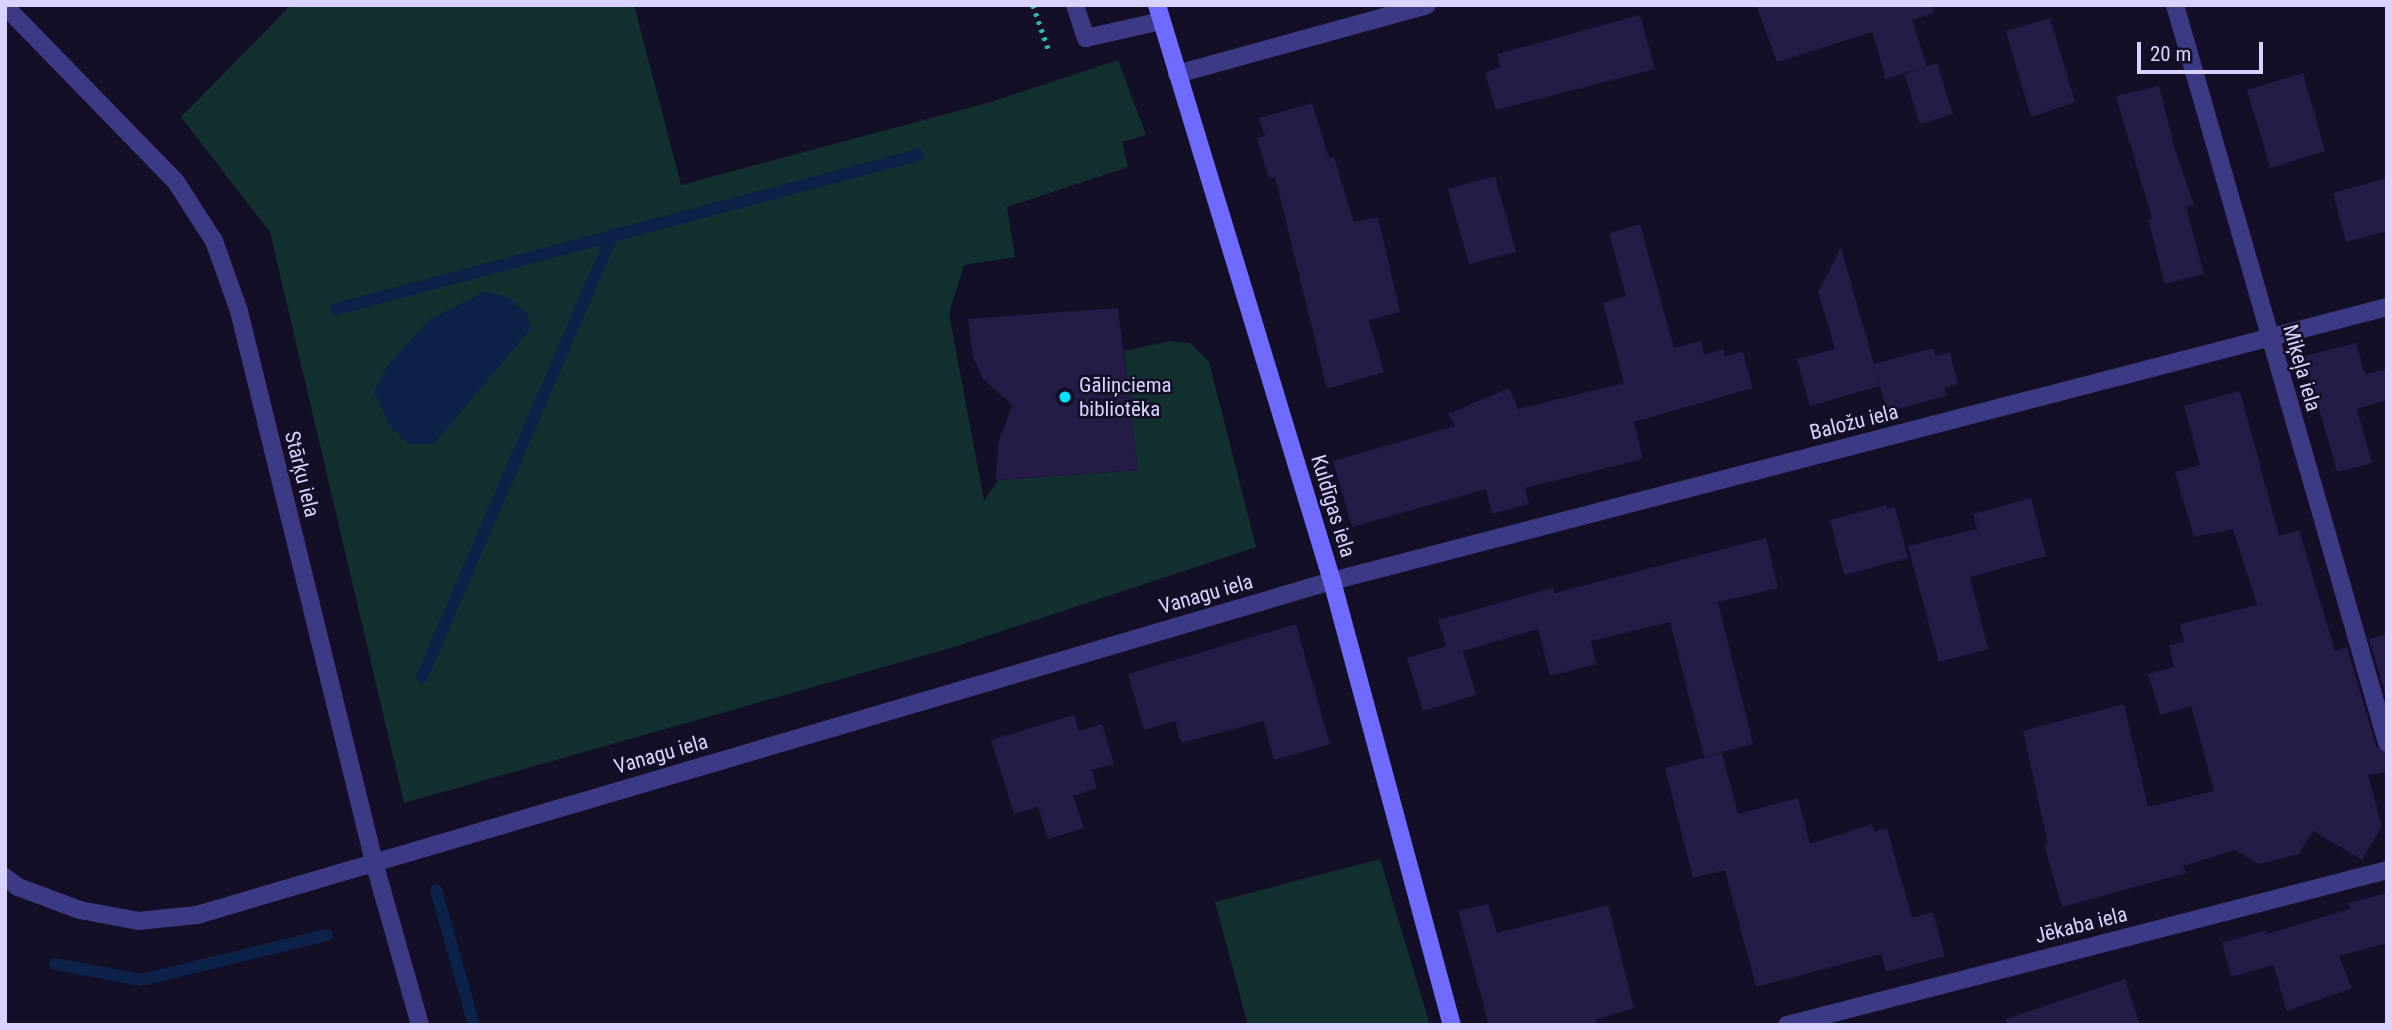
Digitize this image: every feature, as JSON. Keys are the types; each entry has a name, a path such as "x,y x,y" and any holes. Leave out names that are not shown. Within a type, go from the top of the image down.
{"street":[{"path":"1075,5 1086,38 1159,13"},
{"path":"1177,74 1427,5"},
{"name":"Miķeļa iela","path":"2175,5 2387,743"},
{"name":"Stārķu iela","path":"5,6 176,182 214,242 239,312 374,862 420,1025"},
{"name":"Kuldīgas iela","path":"1159,13 1332,581 1452,1025"},
{"name":"Baložu iela","path":"1332,581 2387,307"},
{"name":"Vanagu iela","path":"5,877 18,887 80,910 138,920 197,915 1332,581"},
{"name":"Jēkaba iela","path":"1787,1025 2387,870"}],"path":[{"path":"1033,5 1048,48"}],"green space":[{"path":"291,5 634,5 681,185 991,102 1118,60 1146,135 1122,142 1128,167 1007,207 1015,257 964,265 949,313 984,501 998,480 1138,470 1124,351 1169,341 1190,343 1209,362 1256,547 954,647 404,803 270,232 181,117"},
{"path":"1380,859 1430,1025 1248,1025 1215,902"}],"water":[{"path":"486,291 508,298 527,313 531,328 434,444 408,444 389,425 374,391 389,364 430,319"}],"building":[{"path":"1756,5 1932,5 1934,13 1912,20 1927,66 1886,79 1872,32 1777,62"},
{"path":"1640,15 1655,69 1496,110 1485,73 1500,67 1497,54"},
{"path":"2050,18 2075,102 2031,117 2006,31"},
{"path":"1937,63 1953,114 1920,124 1904,74"},
{"path":"2303,73 2325,151 2270,168 2247,90"},
{"path":"2159,86 2175,149 2194,205 2186,207 2204,274 2165,284 2148,220 2152,219 2116,96"},
{"path":"1312,103 1329,158 1334,157 1354,222 1378,217 1400,312 1369,320 1384,372 1327,389 1275,177 1269,179 1257,138 1265,136 1259,118"},
{"path":"1495,176 1516,252 1469,264 1448,189"},
{"path":"2387,178 2387,231 2346,242 2333,193"},
{"path":"1640,224 1674,348 1701,341 1704,355 1724,349 1725,356 1743,352 1753,388 1634,422 1643,459 1525,488 1529,504 1492,514 1486,489 1352,527 1333,461 1455,426 1448,414 1509,388 1518,409 1624,383 1603,303 1626,296 1609,233"},
{"path":"1841,247 1880,386 1810,406 1797,359 1835,349 1818,292"},
{"name":"Gāliņciema bibliotēka","path":"1118,308 1138,470 996,480 998,444 1012,405 983,379 973,357 968,319"},
{"path":"2356,343 2365,374 2387,369 2387,400 2357,409 2372,463 2337,472 2304,356"},
{"path":"1933,348 1936,356 1950,352 1958,384 1944,388 1946,396 1887,412 1874,364"},
{"path":"2240,391 2279,536 2299,530 2335,651 2347,647 2376,746 2387,754 2387,772 2368,775 2382,826 2362,860 2313,831 2299,854 2259,864 2235,850 2183,866 2186,873 2062,907 2044,845 2048,844 2023,731 2124,704 2148,807 2214,791 2191,706 2160,715 2148,674 2174,667 2169,645 2184,642 2180,624 2257,605 2233,529 2194,537 2175,472 2200,465 2184,406"},
{"path":"2031,498 2046,556 1970,577 1988,649 1939,662 1908,546 1977,529 1973,514"},
{"path":"1886,505 1887,509 1895,507 1908,558 1844,575 1830,520"},
{"path":"1766,538 1778,588 1718,602 1753,744 1704,757 1670,622 1591,641 1596,664 1550,676 1538,629 1463,651 1476,695 1423,711 1407,658 1446,646 1438,620 1553,588 1555,593"},
{"path":"1296,624 1330,744 1274,760 1264,721 1181,743 1175,721 1144,730 1128,674"},
{"path":"2387,634 2387,701 2369,639"},
{"path":"1074,715 1079,731 1102,724 1114,764 1092,770 1097,788 1073,796 1084,828 1048,839 1038,807 1014,814 991,740"},
{"path":"1722,753 1738,814 1798,798 1810,844 1872,824 1874,832 1887,828 1912,918 1933,912 1945,956 1886,972 1881,954 1756,987 1725,870 1693,878 1665,768"},
{"path":"2387,893 2387,943 2339,956 2352,988 2287,1011 2273,965 2231,977 2222,943 2266,930 2267,934 2350,909 2349,903"},
{"path":"1488,904 1497,933 1608,905 1634,1008 1596,1020 1596,1025 1489,1025 1458,911"},
{"path":"2125,979 2140,1025 2007,1025 2006,1019"}],"waterway":[{"path":"336,309 918,155"},
{"path":"422,677 613,234"},
{"path":"436,890 474,1025"},
{"path":"55,964 141,980 327,935"}],"place":[{"name":"Gāliņciema bibliotēka","path":"1065,397"}]}
